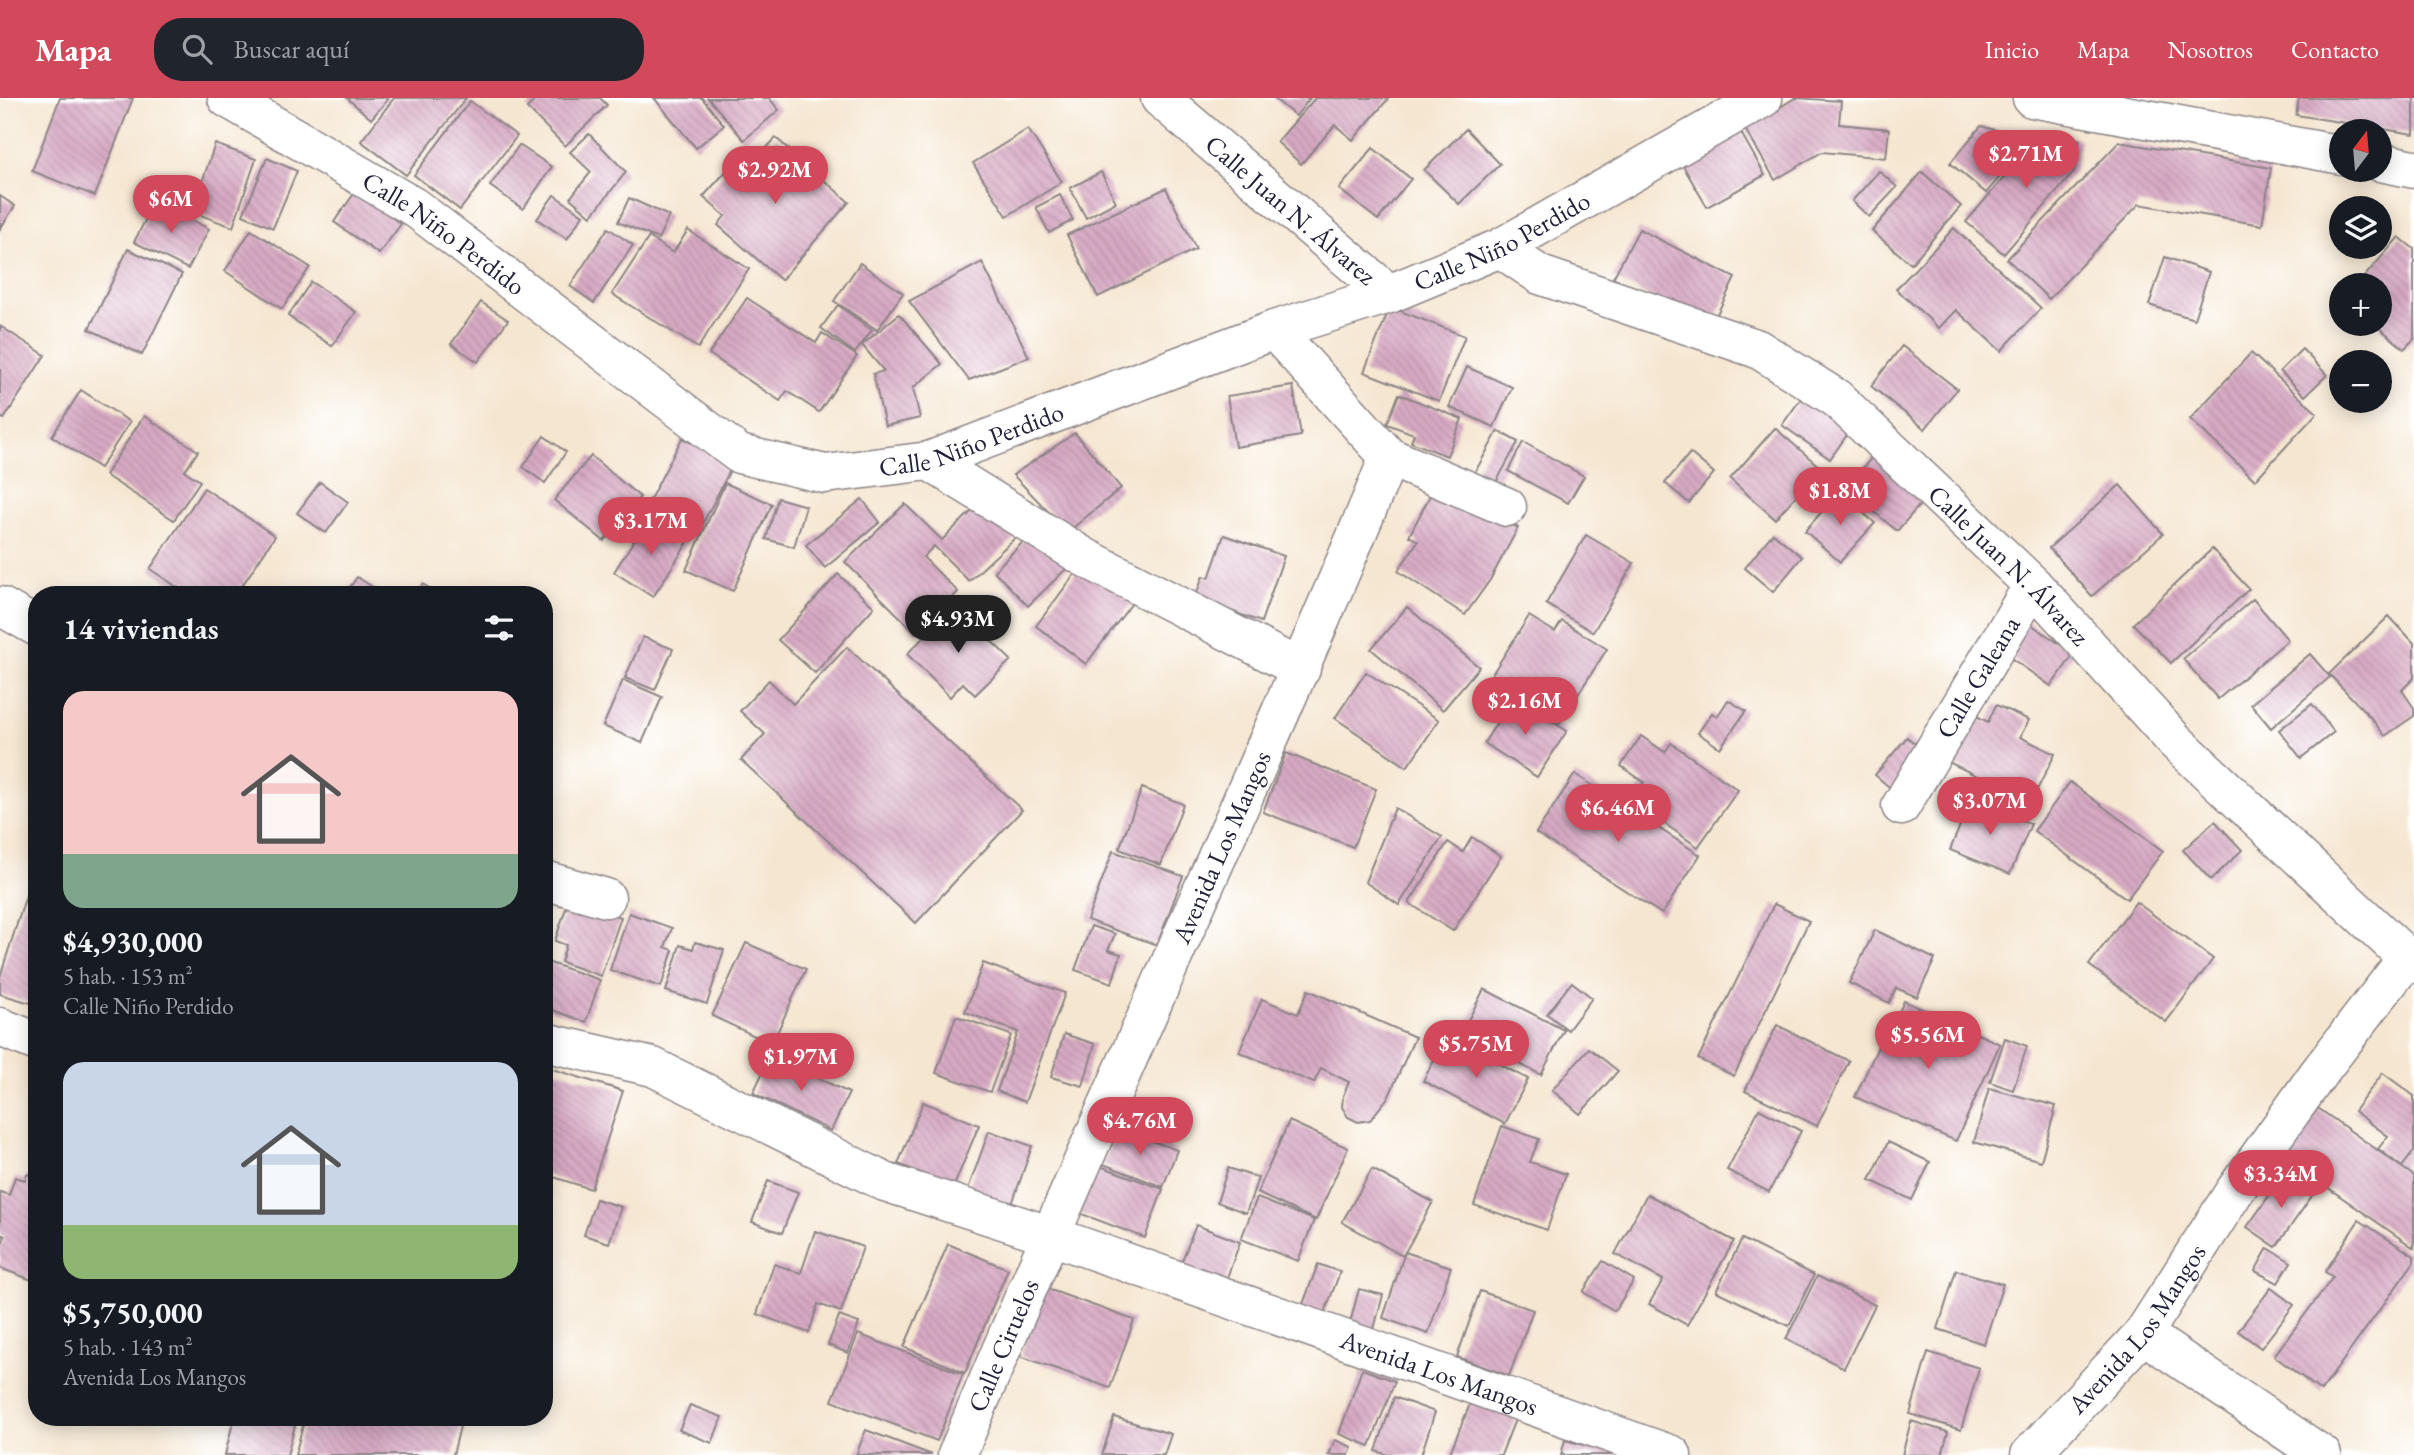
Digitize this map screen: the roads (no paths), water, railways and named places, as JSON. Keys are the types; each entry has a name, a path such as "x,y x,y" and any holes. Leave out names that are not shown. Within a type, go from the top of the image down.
{"street":[{"name":"Calle Niño Perdido","path":"227,98 414,207 739,454 825,474 929,461 1274,330 1388,294 1500,248 1763,98"},
{"name":"Calle Juan N. Álvarez","path":"1160,98 1388,294"},
{"path":"2032,98 2329,153"},
{"path":"2392,164 2414,169"},
{"name":"Calle Juan N. Álvarez","path":"1500,248 1540,275 1758,349 1836,398 2033,585 2175,741 2411,961"},
{"path":"1274,330 1389,457 1507,507"},
{"name":"Avenida Los Mangos","path":"1049,1235 1301,669 1389,457"},
{"path":"929,461 1084,557 1301,669"},
{"name":"Calle Galeana","path":"1901,806 2033,585"},
{"path":"0,606 28,622"},
{"path":"553,883 606,898"},
{"name":"Avenida Los Mangos","path":"2030,1455 2143,1334 2234,1192 2318,1074 2411,961"},
{"path":"0,1027 28,1038"},
{"name":"Avenida Los Mangos","path":"553,1044 653,1067 885,1182 1049,1235 1672,1455"},
{"name":"Calle Ciruelos","path":"957,1455 1049,1235"},
{"path":"2143,1334 2322,1455"}]}
